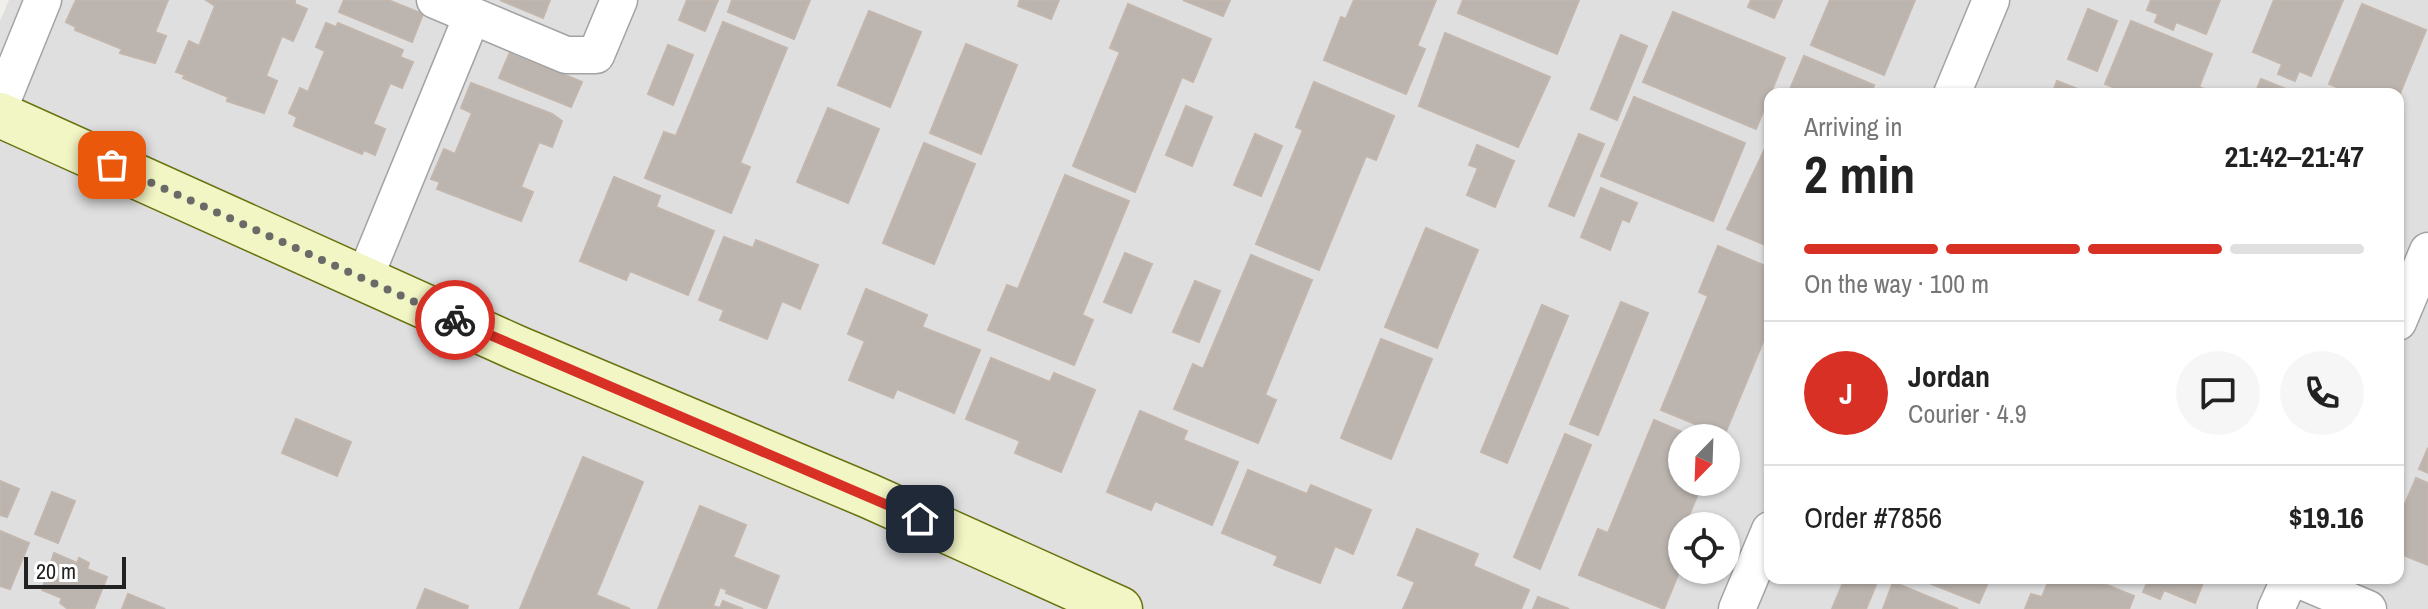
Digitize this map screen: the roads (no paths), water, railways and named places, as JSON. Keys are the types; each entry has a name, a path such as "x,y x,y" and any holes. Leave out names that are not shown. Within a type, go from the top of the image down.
{"street":[{"path":"0,106 43,0"},
{"path":"435,0 566,55 590,57 596,55 619,0"},
{"path":"1954,88 1991,0"},
{"path":"364,279 472,16"},
{"path":"0,115 364,279 869,496 1120,609"},
{"path":"2404,308 2428,251"},
{"path":"1737,609 1764,544"},
{"path":"2276,609 2289,584"},
{"path":"2307,584 2368,609"}]}
